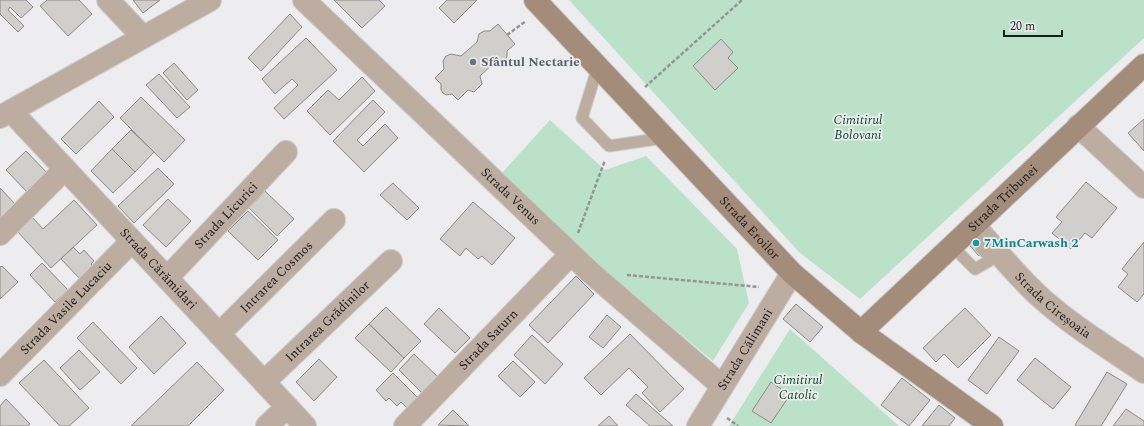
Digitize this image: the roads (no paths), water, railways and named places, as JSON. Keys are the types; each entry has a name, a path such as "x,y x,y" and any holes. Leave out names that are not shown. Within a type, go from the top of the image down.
{"street":[{"path":"108,0 143,36"},
{"path":"5,114 210,0"},
{"name":"Strada Venus","path":"304,0 571,254 722,386"},
{"name":"Strada Eroilor","path":"534,0 792,273 861,332 992,426"},
{"name":"Strada Tribunei","path":"861,332 1144,65"},
{"name":"Strada Cărămidari","path":"5,114 65,169 305,426"},
{"path":"1078,126 1144,187"},
{"name":"Strada Licurici","path":"167,278 286,152"},
{"path":"0,234 65,169"},
{"name":"Intrarea Cosmos","path":"219,334 334,220"},
{"name":"Strada Cireșoaia","path":"964,234 1016,272 1041,297 1073,324 1144,372"},
{"name":"Strada Vasile Lucaciu","path":"0,375 132,241"},
{"name":"Strada Saturn","path":"406,426 571,254"},
{"name":"Intrarea Grădinilor","path":"264,382 391,261"},
{"name":"Strada Călimani","path":"698,426 792,273"},
{"path":"267,426 287,407"}],"lane":[{"path":"598,66 582,118 610,146 664,138"}],"place":[{"name":"Sfântul Nectarie","path":"473,62"},
{"name":"7MinCarwash 2","path":"976,243"}],"park label":[{"name":"Cimitirul Bolovani","path":"858,128"},
{"name":"Cimitirul Catolic","path":"798,388"}]}
